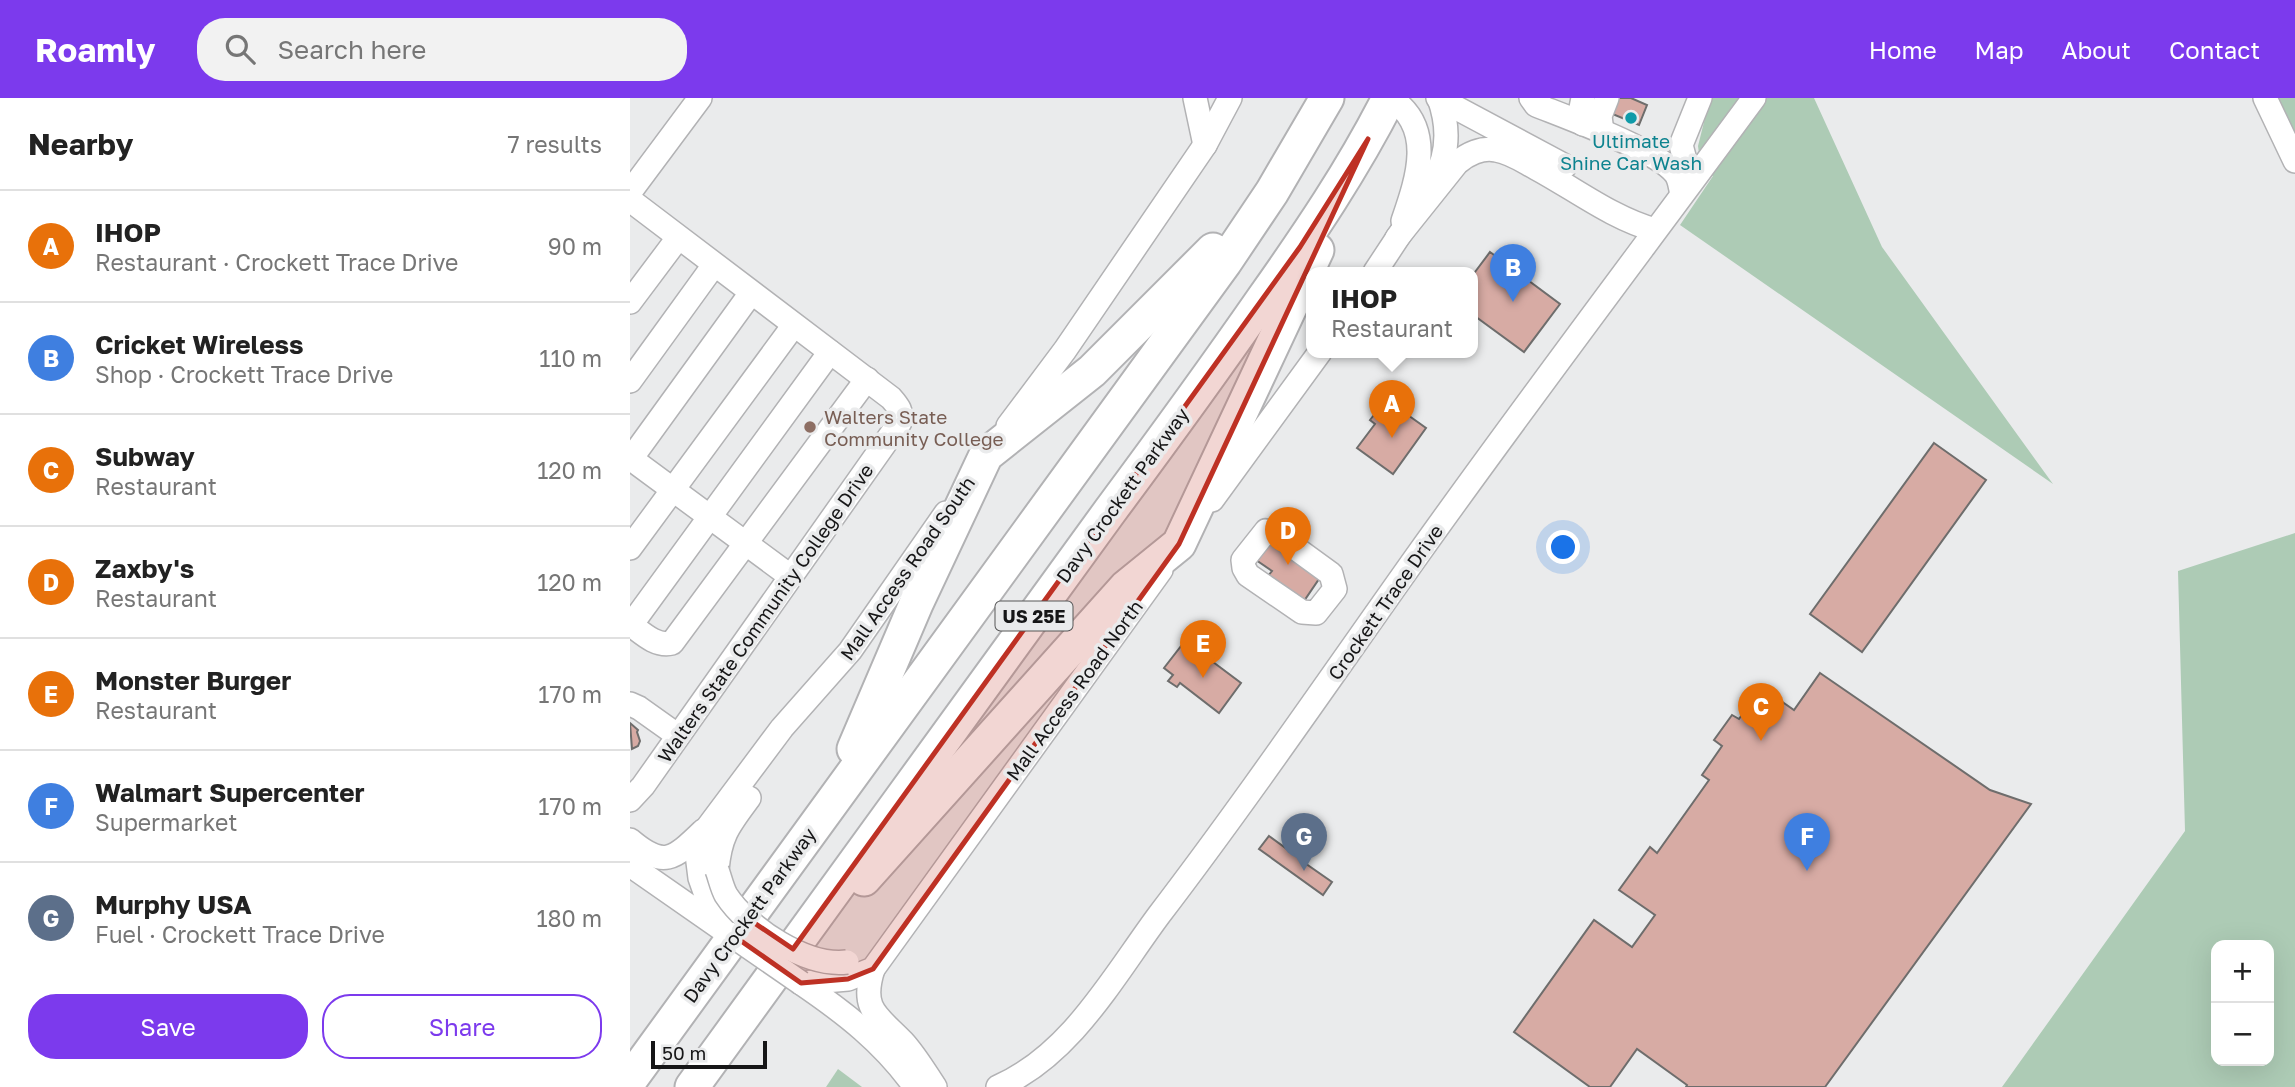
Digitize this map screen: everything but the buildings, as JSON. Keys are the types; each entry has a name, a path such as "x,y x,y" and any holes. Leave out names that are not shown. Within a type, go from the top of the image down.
{"highway":[{"name":"Davy Crockett Parkway","path":"692,1087 1300,247 1368,139 1389,98"},
{"name":"Davy Crockett Parkway","path":"630,1080 1172,335 1272,192 1323,106"},
{"path":"1308,267 1368,139"},
{"path":"830,804 916,604 986,455 1092,372 1272,192"},
{"path":"810,927 873,872 1126,587 1179,544 1306,272"}],"street":[{"path":"630,192 700,98"},
{"path":"1195,98 1205,145"},
{"name":"Mall Access Road South","path":"730,934 706,895 708,874 697,854 708,827 782,728 850,651 986,455 1065,350 1205,145 1230,98"},
{"path":"1205,145 1227,122 1242,98"},
{"path":"1389,98 1406,111 1411,121 1420,161 1397,237"},
{"path":"1378,267 1443,160 1445,124 1438,98"},
{"path":"1438,98 1610,193 1638,212 1655,230"},
{"path":"1531,98 1536,105 1592,128 1667,166 1687,187"},
{"path":"1583,98 1580,113 1592,128"},
{"path":"1592,128 1589,117 1596,98"},
{"path":"1592,128 1600,117 1607,98"},
{"name":"Crockett Trace Drive","path":"998,1087 1042,1059 1083,1020 1655,230 1754,98"},
{"path":"2265,98 2295,161"},
{"path":"1687,187 1681,145 1696,102"},
{"path":"1397,237 1457,163 1465,156 1493,149 1510,154 1550,175 1630,223 1655,230"},
{"name":"Walters State Community College Drive","path":"630,200 867,379 897,405 901,412 900,422 677,735 634,787 630,815"},
{"path":"630,303 678,237"},
{"path":"630,381 714,265"},
{"path":"751,293 630,459 790,576"},
{"path":"630,548 794,325"},
{"path":"830,352 631,624 658,643 672,643 867,379"},
{"name":"Mall Access Road North","path":"873,969 1316,358"},
{"path":"848,971 807,957 765,933 737,910 708,874 727,828 830,684 850,651"},
{"path":"630,705 639,708 677,735"},
{"path":"630,840 647,854 660,858 672,857 708,827"},
{"path":"630,865 860,1025 886,1050 915,1087"},
{"path":"848,971 904,924"},
{"path":"801,983 848,971 873,969 867,996 875,1016 905,1044 935,1087"}],"highlighted area":[{"path":"1368,139 1179,544 873,969 848,979 801,983 734,936 747,918 793,949 1300,247"}],"green space":[{"path":"1710,98 1814,98 1882,247 2053,484 1680,225 1713,176 1701,169 1698,146"},
{"path":"2265,98 2295,98 2295,161"},
{"path":"2295,533 2295,1087 2002,1087 2185,831 2178,571"},
{"path":"838,1069 862,1087 826,1087"}],"place":[{"name":"Ultimate Shine Car Wash","path":"1631,118"},
{"name":"Cricket Wireless","path":"1513,302"},
{"name":"Walters State Community College","path":"810,427"},
{"name":"IHOP","path":"1392,438"},
{"name":"Zaxby's","path":"1288,565"},
{"name":"Monster Burger","path":"1203,678"},
{"name":"Subway","path":"1761,741"},
{"name":"Murphy USA","path":"1304,871"},
{"name":"Walmart Supercenter","path":"1807,871"}]}
